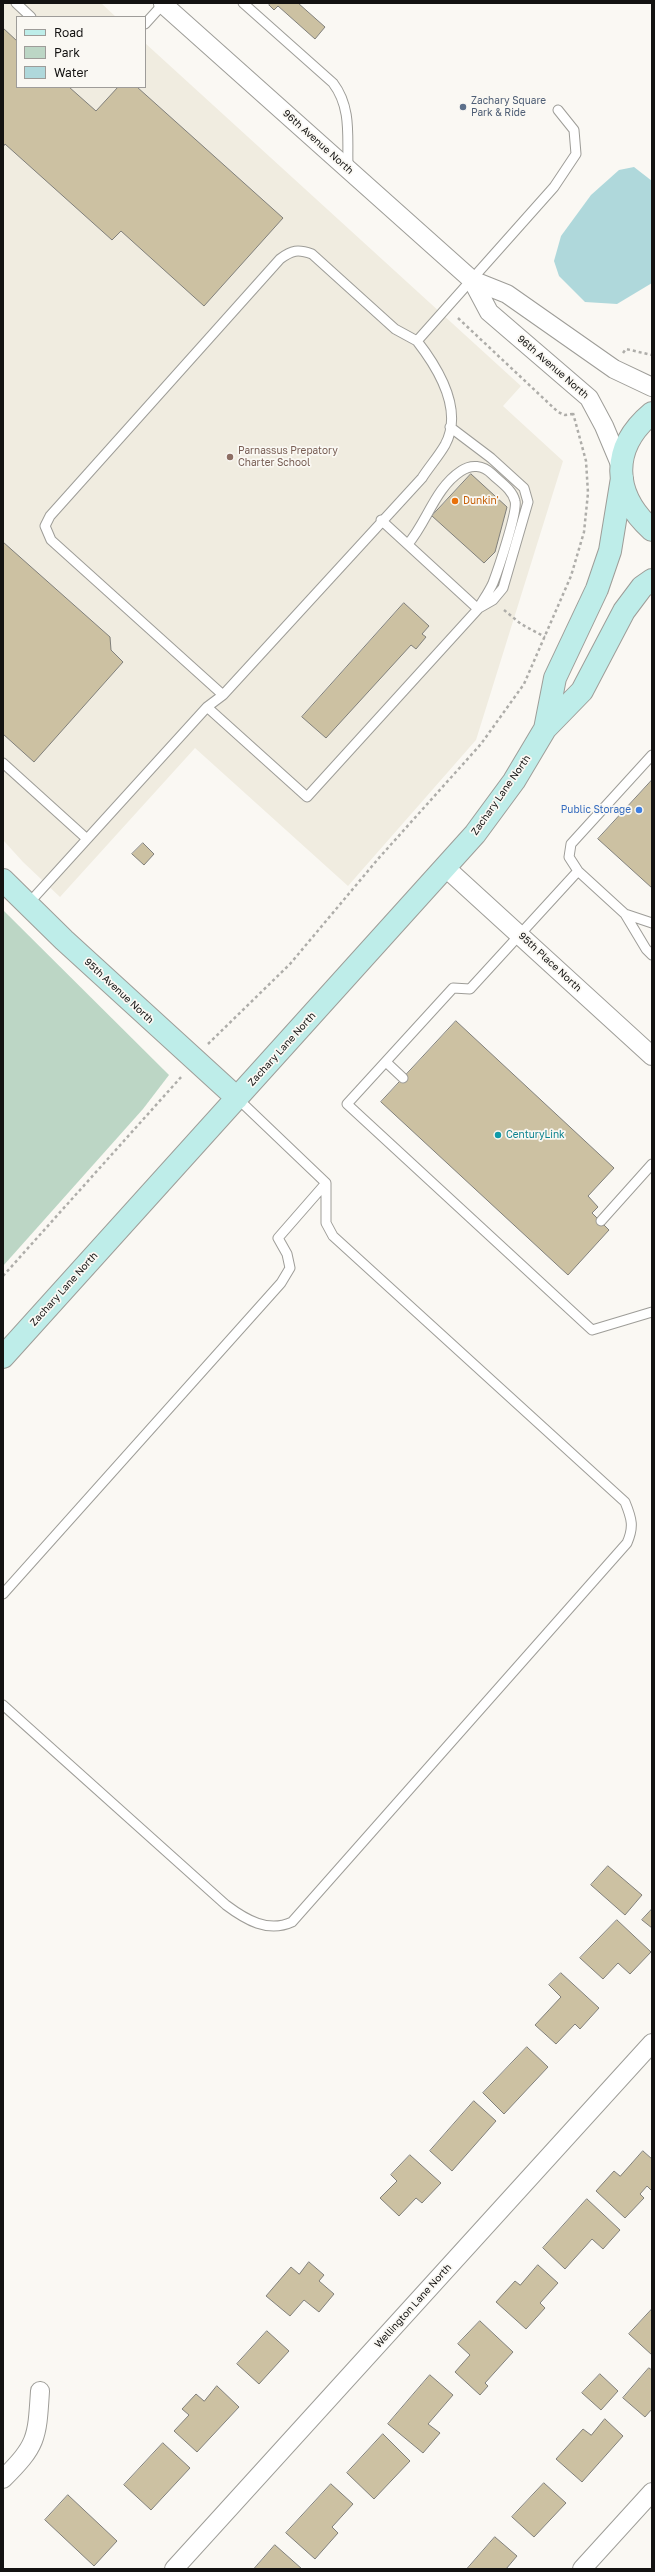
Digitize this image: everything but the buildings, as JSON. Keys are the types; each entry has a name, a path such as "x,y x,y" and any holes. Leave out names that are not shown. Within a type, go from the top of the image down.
{"main road":[{"name":"Zachary Lane North","path":"545,729 555,678 597,589 610,551 621,471 629,440 641,422 652,413"},
{"path":"621,471 629,502 641,520 652,530"},
{"name":"Zachary Lane North","path":"3,1357 446,868 495,809 545,729 582,691 624,611 642,587 652,580"},
{"name":"95th Avenue North","path":"3,880 27,904 237,1098"}],"street":[{"name":"96th Avenue North","path":"163,4 472,280 490,312 589,398 604,426 621,471"},
{"name":"96th Avenue North","path":"472,280 507,294 614,369 652,388"},
{"name":"95th Place North","path":"446,868 521,934 652,1056"},
{"name":"Wellington Lane North","path":"174,2569 652,2043"},
{"path":"3,2479 22,2460 35,2442 40,2391"},
{"path":"582,2569 652,2492"}],"lane":[{"path":"16,3 31,16"},
{"path":"243,3 333,83 342,95 346,107 348,169"},
{"path":"146,23 163,4"},
{"path":"417,341 554,187 576,154 574,130 558,110"},
{"path":"27,904 207,707 223,695 381,520 422,478 445,444 450,427 451,408 443,384 431,359 417,341 395,329 312,254 300,250 290,251 280,259 50,516 45,526 51,540 223,695"},
{"path":"450,427 491,458 524,488 528,502 504,588 493,600 478,609"},
{"path":"207,707 307,798 478,609 493,583 516,507 512,492 481,467 467,468 459,472 434,501 417,533 408,544"},
{"path":"381,520 478,609"},
{"path":"652,755 571,844 569,857 578,871 625,914 646,949 652,955"},
{"path":"3,764 87,839"},
{"path":"578,871 470,989 453,988 347,1104 592,1330 652,1312"},
{"path":"625,914 652,923"},
{"path":"386,1062 403,1078"},
{"path":"3,1705 226,1905 246,1920 281,1927 292,1922 627,1543 632,1530 633,1520 625,1502 333,1236 326,1223 326,1183 237,1098"},
{"path":"600,1221 652,1164"},
{"path":"3,1594 281,1283 290,1268 287,1254 278,1238 326,1183"}],"path":[{"path":"447,308 558,412 565,415 574,414"},
{"path":"621,355 626,349 652,355"},
{"path":"206,1046 290,964 378,859 481,744 524,684 571,576 584,532 588,498 587,467 583,445 571,407"},
{"path":"3,1276 183,1075"}],"shaded area":[{"name":"Parnassus Prepatory Charter School","path":"3,3 101,3 115,16 16,16 16,88 146,88 146,44 521,386 503,406 563,461 476,740 348,886 195,748 60,897 23,862 3,840"}],"green space":[{"path":"3,910 169,1075 143,1109 3,1266"}],"water":[{"path":"634,167 652,181 652,283 617,304 585,302 559,276 554,261 561,236 591,195 619,170"}],"place":[{"name":"Zachary Square Park & Ride","path":"463,107"},
{"name":"Parnassus Prepatory Charter School","path":"230,457"},
{"name":"Dunkin'","path":"455,501"},
{"name":"Public Storage","path":"639,810"},
{"name":"CenturyLink","path":"498,1135"}]}
